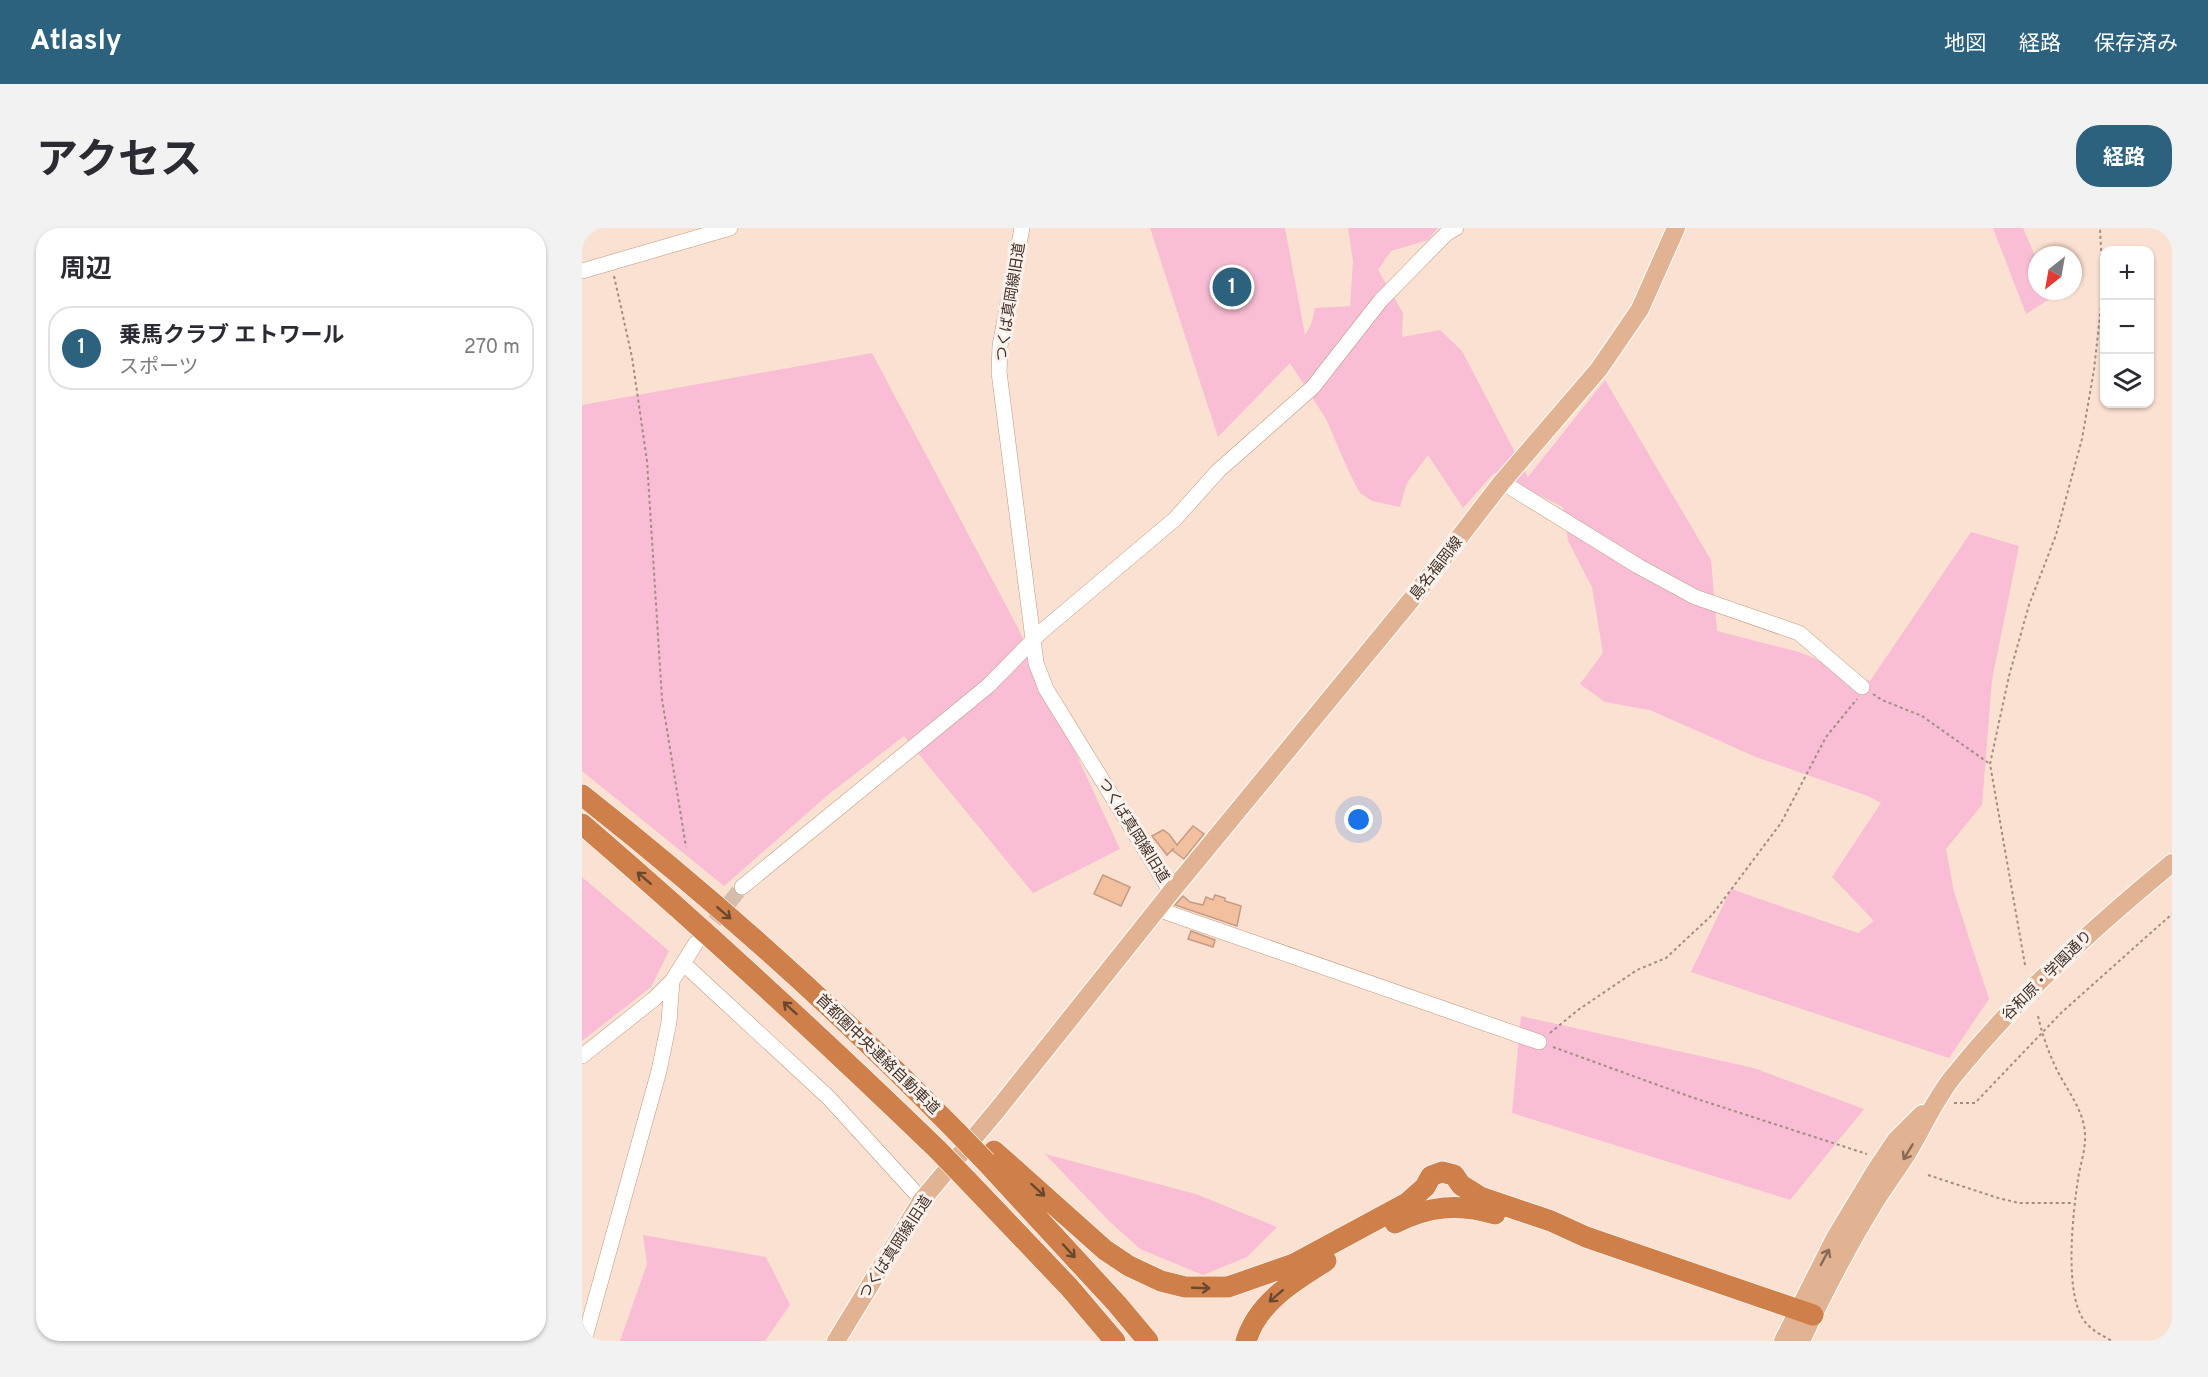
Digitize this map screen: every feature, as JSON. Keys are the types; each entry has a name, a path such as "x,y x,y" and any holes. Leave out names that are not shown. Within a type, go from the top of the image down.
{"highway":[{"name":"首都圏中央連絡自動車道","path":"582,795 671,866 793,973 990,1156 1148,1341"},
{"name":"首都圏中央連絡自動車道","path":"582,824 734,957 821,1037 1069,1287 1115,1341"},
{"path":"990,1156 1105,1250 1129,1266 1161,1281 1185,1287 1228,1287 1294,1264 1407,1203 1425,1187 1431,1176 1442,1172 1454,1175 1461,1185 1480,1197 1551,1221 1586,1237 1806,1312"},
{"path":"964,1183 1096,1341"},
{"path":"1246,1341 1257,1316 1272,1299 1292,1283 1331,1257 1412,1214 1445,1207 1481,1210 1543,1230 1586,1237"}],"main road":[{"name":"島名福岡線","path":"1171,892 1397,617 1502,482 1599,369 1640,309 1676,228"},
{"name":"谷和原・学園通り","path":"1801,1341 1806,1312 1835,1238 1896,1140 1936,1100 1996,1027 2045,975 2100,922 2172,863"},
{"name":"つくば真岡線旧道","path":"836,1341 922,1200 998,1109 1171,892"},
{"name":"谷和原・学園通り","path":"1783,1341 1806,1312"}],"street":[{"path":"582,271 730,228"},
{"name":"つくば真岡線旧道","path":"1022,228 1000,346 999,372 1036,663 1046,689 1171,892"},
{"path":"742,887 954,716 988,686 1041,632 1175,519 1218,471 1313,387 1381,300 1447,233 1456,228"},
{"path":"1502,482 1638,566 1695,597 1799,633 1862,687"},
{"path":"1157,909 1539,1042"},
{"path":"582,1056 654,999 672,981 696,943"},
{"path":"684,964 829,1098 922,1200"},
{"path":"584,1341 659,1071 669,1022 672,981"},
{"path":"1425,1187 1427,1200 1445,1207 1461,1197 1461,1185"}],"path":[{"path":"2025,964 1990,764 2009,676 2029,605 2056,535 2082,439 2094,370 2103,288 2100,228"},
{"path":"610,263 632,357 646,461 662,699 686,847"},
{"path":"1539,1042 1578,1010 1638,970 1666,958 1712,915 1780,823 1826,737 1854,704 1862,687 1882,700 1922,716 1990,764"},
{"path":"1936,1100 1959,1104 1975,1103 2061,1013 2172,914"},
{"path":"2038,1016 2042,1035 2056,1068 2081,1115 2085,1134 2074,1203 2073,1292 2084,1322 2112,1341"},
{"path":"1539,1042 1691,1097 1867,1154"},
{"path":"1928,1175 2019,1203 2074,1203"}],"shaded area":[{"path":"1150,228 1285,228 1305,335 1311,325 1315,308 1350,306 1353,261 1348,228 1438,228 1428,240 1391,251 1378,270 1403,313 1402,337 1440,330 1462,351 1528,477 1605,380 1711,560 1717,631 1799,652 1870,681 1971,532 2019,546 1992,680 1982,805 1946,849 1954,892 1989,999 1949,1058 1691,972 1731,889 1858,933 1874,921 1832,877 1881,803 1868,796 1756,757 1650,710 1605,702 1580,684 1603,653 1592,587 1568,541 1563,507 1494,473 1463,508 1428,455 1407,483 1400,507 1372,501 1360,493 1326,419 1290,363 1218,437"},
{"path":"1993,228 2023,228 2031,246 2028,246 2028,300 2048,300 2026,314"},
{"path":"872,353 1018,628 1120,849 1033,893 904,736 829,794 724,886 582,771 582,405"},
{"path":"582,877 669,951 651,987 582,1041"},
{"path":"1521,1016 1754,1068 1864,1109 1790,1200 1512,1113"},
{"path":"1045,1154 1196,1194 1277,1227 1247,1257 1203,1275 1140,1249 1109,1221"},
{"path":"643,1235 766,1257 790,1305 765,1341 620,1341 647,1264"}],"building":[{"path":"1193,826 1204,834 1184,859 1172,850 1167,855 1152,836 1163,830 1177,845"},
{"path":"1103,875 1130,887 1121,906 1094,894"},
{"path":"1215,895 1241,906 1237,926 1175,905 1183,896 1190,902 1203,905 1206,897 1213,900"},
{"path":"1191,931 1215,940 1213,947 1188,939"}],"tunnel":[{"path":"700,939 742,887"}],"place":[{"name":"乗馬クラブ エトワール","path":"1232,287"}]}
